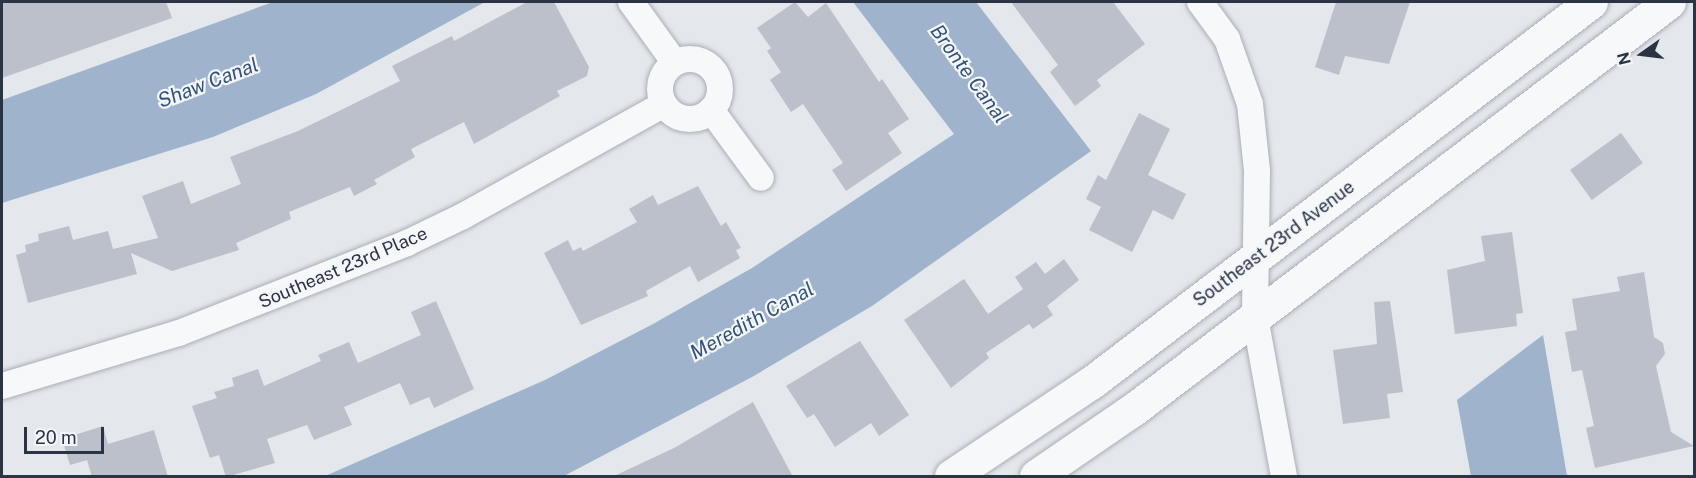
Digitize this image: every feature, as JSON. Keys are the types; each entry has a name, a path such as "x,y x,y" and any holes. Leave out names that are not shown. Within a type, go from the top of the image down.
{"street":[{"path":"631,2 675,63"},
{"path":"1200,2 1227,39 1250,104 1257,171 1255,317 1284,477"},
{"name":"Southeast 23rd Avenue","path":"951,477 1092,382 1591,2"},
{"path":"1036,477 1134,409 1669,2"},
{"path":"694,59 711,68 719,93 711,110 686,118 664,104 660,85 675,63 694,59"},
{"name":"Southeast 23rd Place","path":"2,386 178,333 335,273 463,216 664,104"},
{"path":"711,110 761,178"}],"water":[{"name":"Shaw Canal","path":"273,2 485,2 316,94 213,137 2,203 2,100"},
{"path":"853,2 976,2 1091,151 872,306 752,377 564,476 325,476 545,380 653,324 752,268 954,134"},
{"path":"1543,335 1567,476 1471,476 1457,400"}],"building":[{"path":"2,2 166,2 172,18 2,78"},
{"path":"527,2 554,2 589,67 587,76 557,91 560,96 474,144 464,122 411,149 415,157 374,180 377,184 354,196 350,187 289,212 291,219 236,243 239,250 172,271 131,253 137,274 28,303 16,255 26,252 25,245 39,241 38,234 69,226 73,240 108,231 113,249 158,238 142,196 183,181 191,204 241,184 230,157 298,131 400,81 392,66 452,36 454,41"},
{"path":"795,2 808,17 826,3 879,82 882,79 909,119 888,133 902,153 846,191 832,170 843,163 803,104 791,112 770,80 781,72 767,51 771,48 757,28"},
{"path":"1011,2 1113,2 1145,44 1097,80 1101,86 1075,106 1050,72 1058,65"},
{"path":"1336,2 1410,2 1389,64 1345,56 1339,75 1315,67"},
{"path":"1139,113 1170,129 1148,175 1186,194 1173,220 1153,210 1132,252 1089,230 1101,207 1086,199 1098,175 1106,180"},
{"path":"1621,133 1643,163 1592,200 1570,170"},
{"path":"698,186 721,226 726,222 741,248 736,250 740,258 698,282 690,266 646,291 648,296 581,325 544,253 568,240 573,251 581,247 583,251 637,222 629,209 653,195 658,205"},
{"path":"1512,232 1523,313 1516,314 1517,326 1455,334 1447,270 1485,261 1481,236"},
{"path":"1064,259 1079,280 1047,306 1053,315 1033,329 1029,324 986,353 989,358 951,388 904,320 964,279 988,314 1023,289 1015,277 1036,262 1045,274"},
{"path":"1644,272 1654,337 1663,343 1665,354 1656,366 1671,432 1694,446 1595,468 1586,428 1594,426 1582,370 1572,372 1565,332 1577,330 1572,299 1620,291 1617,277"},
{"path":"436,301 474,389 434,408 429,397 410,405 400,383 344,407 352,425 314,440 307,425 267,439 275,463 226,477 219,455 210,458 192,406 217,398 214,392 234,386 232,378 258,369 264,386 321,361 318,355 349,342 358,363 421,335 411,312"},
{"path":"1390,301 1403,392 1387,394 1390,418 1343,424 1333,350 1377,344 1374,302"},
{"path":"860,341 909,415 879,436 871,423 835,447 814,414 807,418 786,386"},
{"path":"753,402 793,477 612,477 674,448"},
{"path":"103,426 108,444 154,430 168,477 92,477 87,460 70,465 62,439"}],"water label":[{"name":"Bronte Canal","path":"969,74"},
{"name":"Meredith Canal","path":"752,321"}]}
